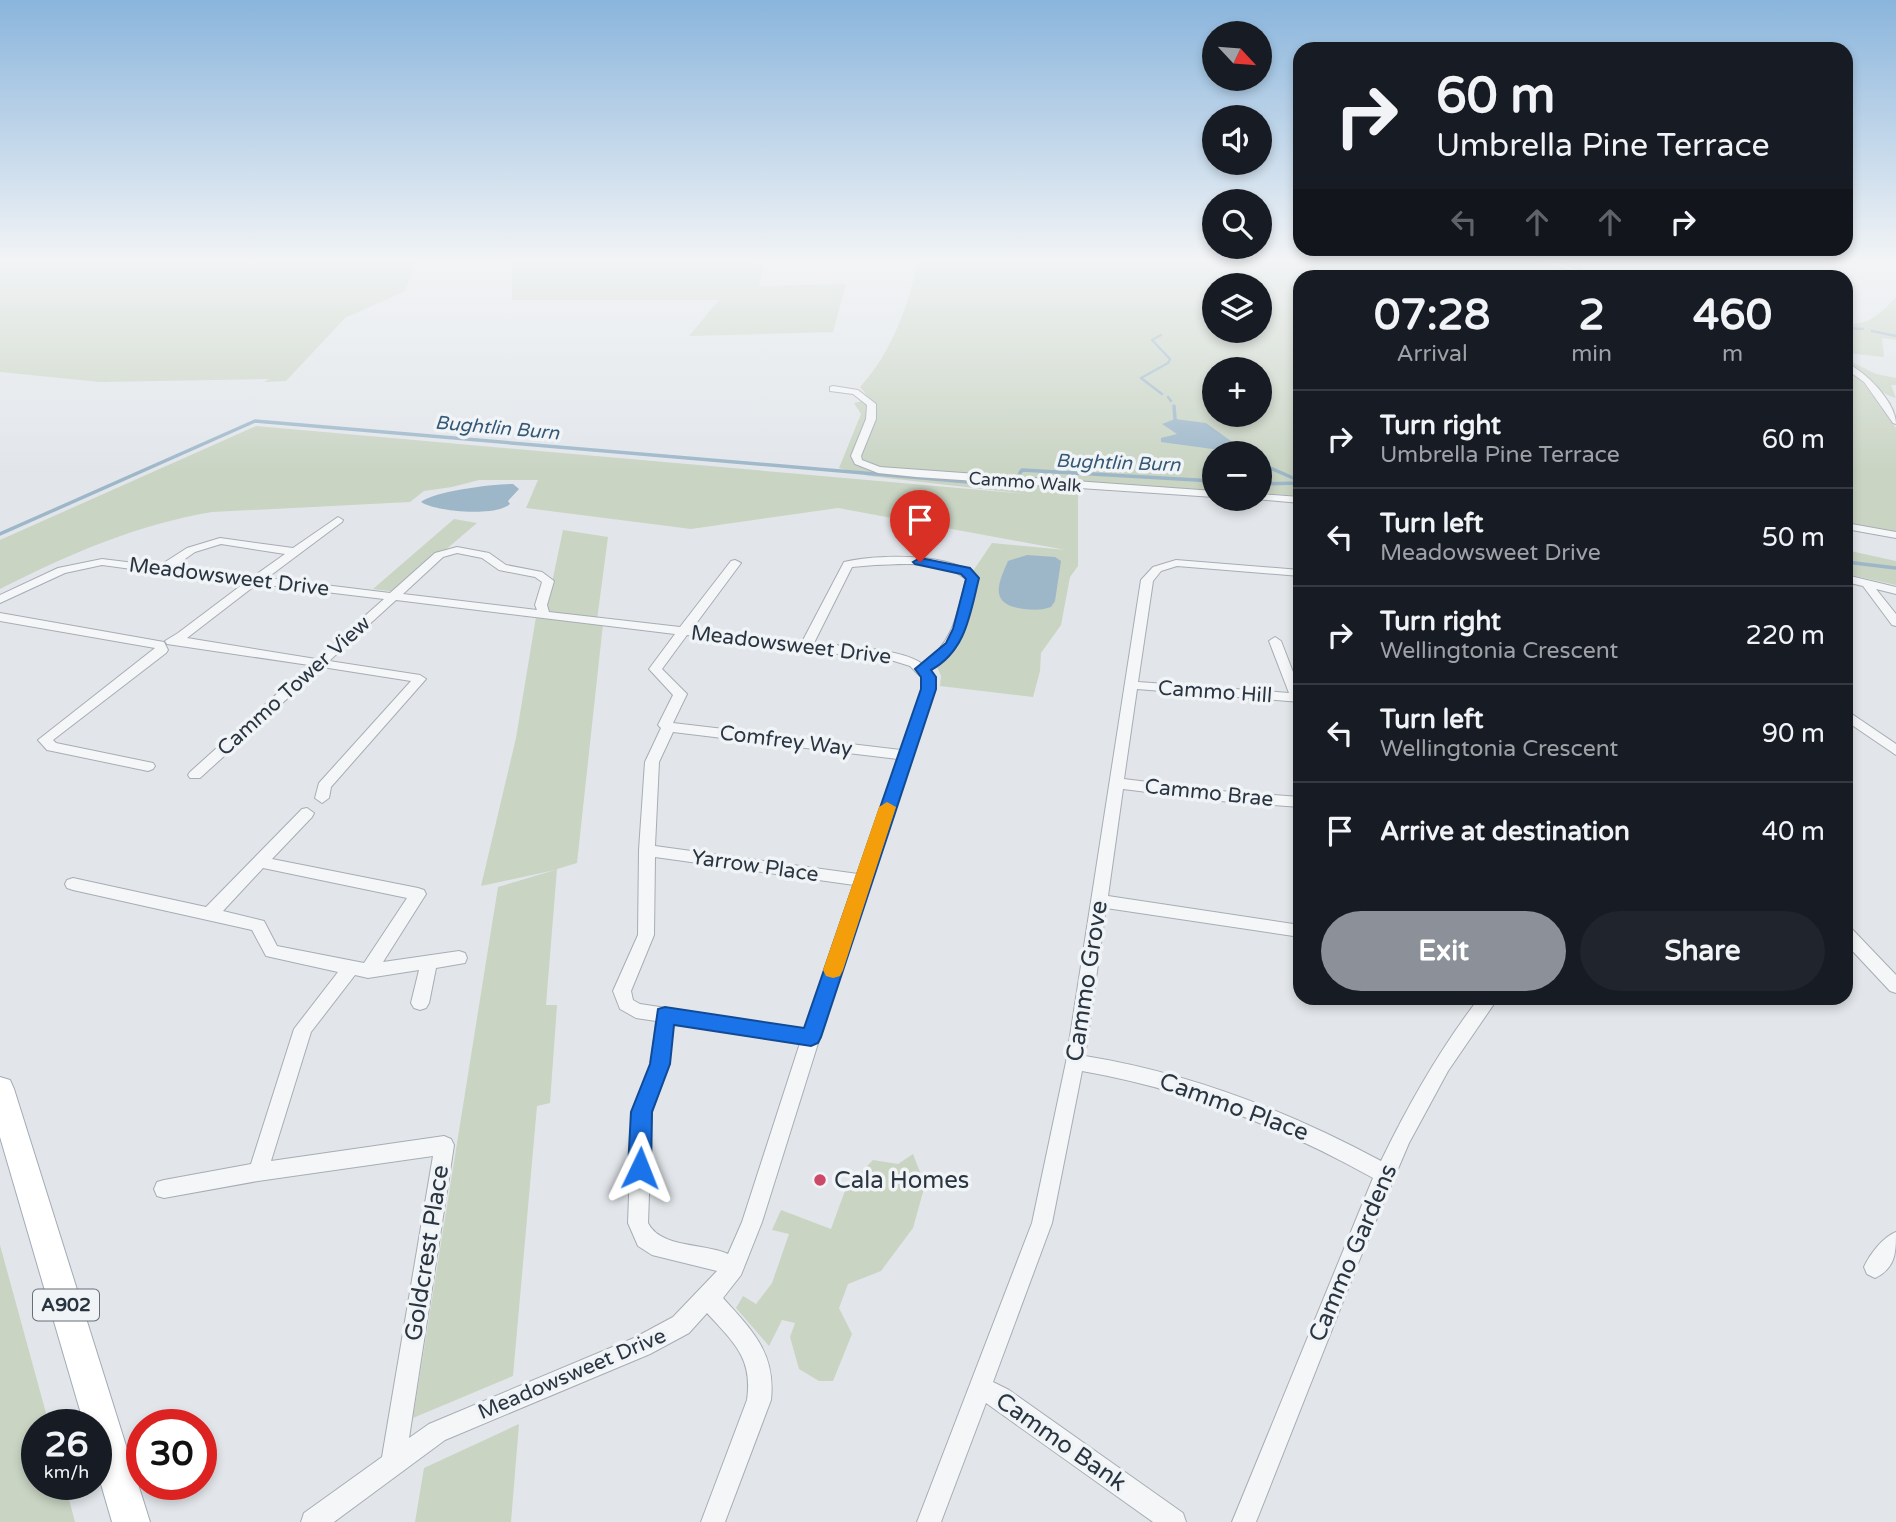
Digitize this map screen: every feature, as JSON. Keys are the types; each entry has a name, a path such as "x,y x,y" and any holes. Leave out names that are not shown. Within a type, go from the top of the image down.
{"main road":[{"name":"A902","path":"0,1089 131,1522"}],"street":[{"path":"1853,370 1867,380 1896,421"},
{"name":"Cammo Walk","path":"832,389 855,392 872,404 871,419 856,456 858,462 871,468 916,474 1202,493"},
{"path":"1272,498 1293,499"},
{"path":"0,617 160,645 175,640 338,520"},
{"path":"1853,527 1896,535"},
{"path":"161,570 191,550 220,541 295,552"},
{"name":"Cammo Tower View","path":"194,775 439,555 457,550 485,555 503,568 538,574 548,581 541,605 545,616"},
{"path":"806,647 848,564 907,561 965,571 972,578 960,629 952,645 936,661 923,669"},
{"name":"Meadowsweet Drive","path":"0,599 47,575 102,562 896,657 914,663 929,677 928,689 811,1037 752,1223 733,1268 709,1299 681,1325 660,1338 437,1432 313,1522"},
{"name":"Cammo Grove","path":"929,1522 1042,1223 1075,1062 1144,590 1150,575 1157,569 1186,562 1293,572"},
{"path":"734,563 655,669 680,694 652,762 646,935 622,991 626,1004 636,1011 811,1037"},
{"path":"1853,580 1896,591"},
{"path":"1868,584 1896,622"},
{"path":"175,640 420,679 324,786 322,798"},
{"name":"Cammo Hill","path":"1276,641 1293,683"},
{"path":"148,766 52,747 45,740 162,650 160,645"},
{"name":"Cammo Hill","path":"1132,685 1293,698"},
{"path":"1853,719 1896,751"},
{"name":"Comfrey Way","path":"668,727 905,755"},
{"name":"Cammo Brae","path":"1117,783 1220,796 1293,801"},
{"path":"209,915 307,814"},
{"name":"Yarrow Place","path":"647,850 863,881"},
{"path":"258,1172 303,1029 359,969 418,894 261,862"},
{"path":"73,884 258,925 272,951 359,969 458,958"},
{"path":"1100,901 1293,930"},
{"path":"1853,940 1896,986"},
{"path":"420,1003 429,962"},
{"name":"Cammo Gardens","path":"1244,1522 1385,1174 1439,1068 1484,1005"},
{"path":"665,1015 660,1064 642,1112 638,1223 645,1239 659,1248 715,1259 733,1268"},
{"name":"Cammo Place","path":"1075,1062 1173,1082 1207,1093 1322,1140 1385,1174"},
{"name":"Goldcrest Place","path":"164,1189 258,1172 444,1145 393,1465"},
{"path":"1875,1267 1896,1242"},
{"path":"709,1299 756,1354 762,1369 763,1385 760,1401 713,1522"},
{"name":"Cammo Bank","path":"981,1388 1000,1398 1174,1522"}],"green space":[{"path":"0,330 334,330 286,381 100,382 0,372"},
{"path":"694,330 834,330 833,332 689,336"},
{"path":"897,330 1202,330 1202,343 1272,343 1272,330 1293,330 1293,495 1272,494 1272,441 1202,441 1202,489 1081,483 1078,498 1078,566 1070,577 1061,625 1041,653 1040,671 1033,697 940,686 941,676 937,667 958,647 978,579 973,571 992,543 1066,550 838,508 691,529 526,508 538,480 479,480 424,491 410,502 212,512 184,518 103,542 0,589 0,540 256,426 1026,494 869,476 839,468 861,414 854,403 870,399 860,387 881,359"},
{"path":"1853,330 1896,330 1896,340 1882,338 1884,357 1853,354"},
{"path":"1853,362 1876,374 1896,378 1896,385 1891,385 1896,398 1878,388 1853,367"},
{"path":"1853,371 1896,428 1896,532 1853,524"},
{"path":"454,519 477,523 396,592 373,589"},
{"path":"563,530 608,537 597,620 545,616"},
{"path":"1853,552 1896,561 1896,585 1853,576"},
{"path":"536,617 603,624 577,863 557,869 546,1005 557,1005 550,1103 537,1106 513,1376 413,1418 498,887 555,870 481,886 516,738"},
{"path":"913,1154 925,1185 913,1228 881,1271 848,1284 839,1308 852,1334 833,1381 819,1381 799,1369 790,1337 795,1323 782,1320 769,1346 736,1308 743,1296 756,1304 772,1283 789,1234 772,1230 781,1210 831,1229 846,1188 873,1160 898,1164"},
{"path":"0,1245 45,1409 21,1409 21,1500 69,1500 75,1522 0,1522"},
{"path":"519,1424 511,1522 415,1522 424,1468"}],"water":[{"path":"1175,419 1202,422 1202,427 1212,427 1231,441 1202,441 1202,448 1161,442 1161,438 1177,434 1162,424"},
{"path":"513,484 519,489 508,501 510,504 492,511 466,512 421,502 451,491"},
{"path":"1027,555 1055,557 1061,561 1055,601 1051,607 1034,610 1018,608 1003,601 1000,596 1000,584 1008,561"}],"waterway":[{"path":"1872,331 1896,336"},
{"path":"1161,335 1152,340 1170,359 1168,363 1141,378 1162,394"},
{"path":"1168,397 1171,401"},
{"path":"1174,406 1175,419"},
{"name":"Bughtlin Burn","path":"0,534 255,421 1015,486"},
{"path":"1272,469 1293,478"},
{"name":"Bughtlin Burn","path":"1020,473 1022,470 1202,480"},
{"name":"Bughtlin Burn","path":"1272,484 1293,483"},
{"name":"Bughtlin Burn","path":"1853,563 1896,568"}],"slow traffic":[{"path":"833,970 887,807"}],"place":[{"name":"Cala Homes","path":"820,1180"}],"route":[{"path":"640,1168 642,1112 660,1064 665,1015 811,1037 928,689 929,677 923,669 936,661 952,645 960,629 972,578 965,571 920,562"}]}
